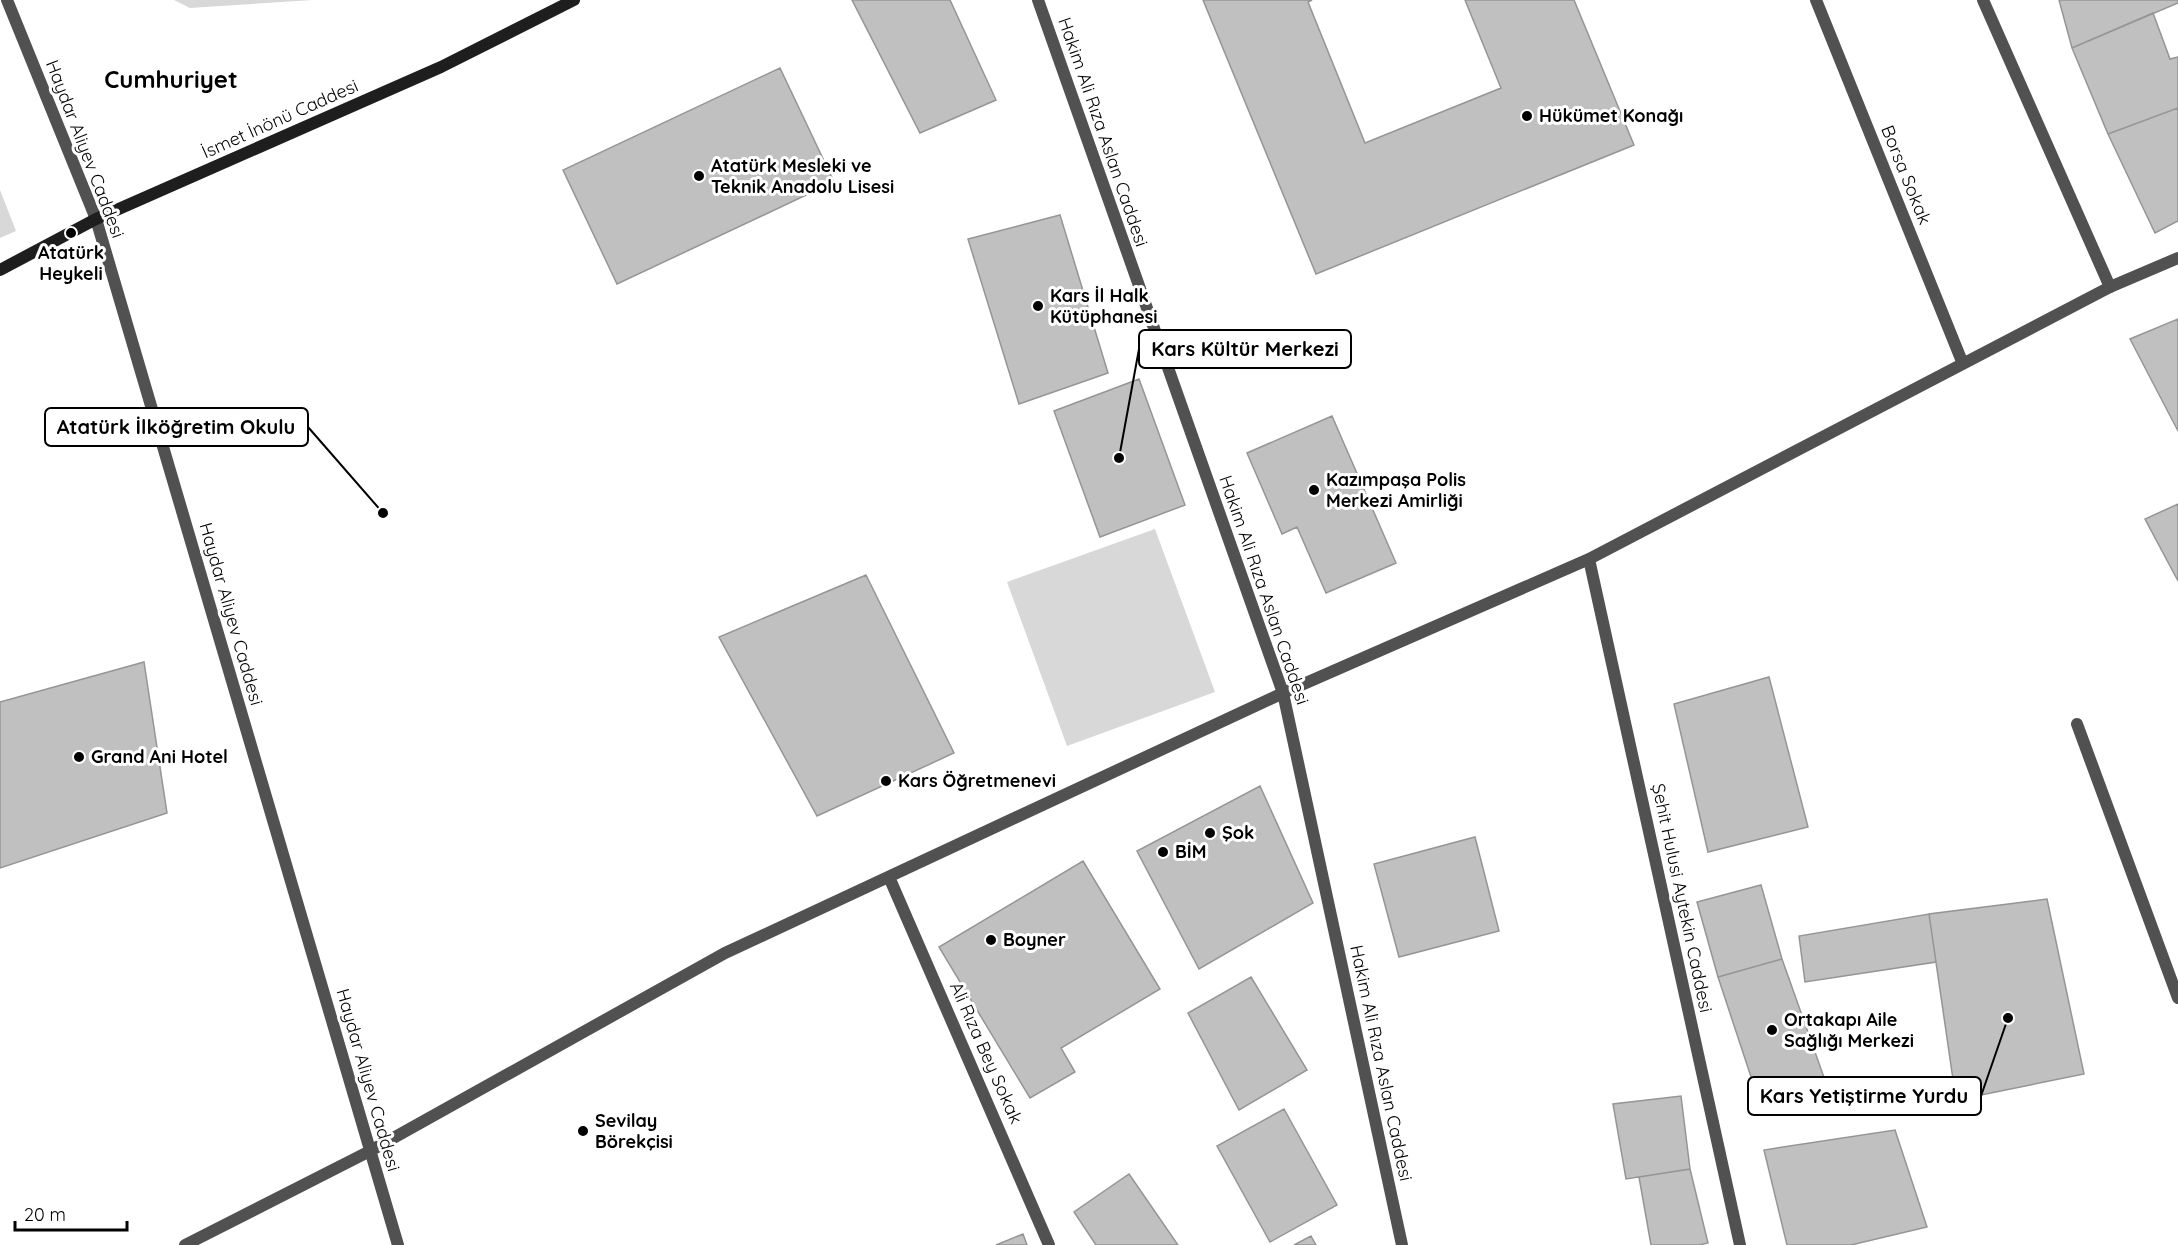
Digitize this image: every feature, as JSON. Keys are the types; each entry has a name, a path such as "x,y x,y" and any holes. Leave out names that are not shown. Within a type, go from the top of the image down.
{"main road":[{"name":"İsmet İnönü Caddesi","path":"0,270 96,219 441,67 574,0"}],"street":[{"name":"Haydar Aliyev Caddesi","path":"8,0 96,219 398,1245"},
{"name":"Hakim Ali Rıza Aslan Caddesi","path":"1038,0 1283,693 1402,1245"},
{"name":"Borsa Sokak","path":"1816,0 1963,364"},
{"path":"1983,0 2110,287"},
{"path":"185,1245 370,1151 725,953 1283,693 1589,559 2110,287 2178,258"},
{"name":"Şehit Hulusi Aytekin Caddesi","path":"1589,559 1740,1245"},
{"path":"2077,724 2178,998"},
{"name":"Ali Rıza Bey Sokak","path":"889,877 1049,1245"}],"shaded area":[{"path":"174,0 313,0 190,8"},
{"path":"0,190 16,231 0,238"},
{"path":"1155,529 1215,692 1067,746 1007,582"}],"building":[{"path":"852,0 950,0 996,100 920,133"},
{"name":"Hükümet Konağı","path":"1203,0 1312,0 1308,2 1365,143 1501,88 1465,0 1574,0 1634,145 1316,274"},
{"path":"2059,0 2178,0 2178,3 2072,48"},
{"path":"2153,13 2170,59 2178,57 2178,108 2108,134 2072,48"},
{"name":"Atatürk Mesleki ve Teknik Anadolu Lisesi","path":"780,68 834,182 617,284 563,170"},
{"path":"2178,108 2178,221 2155,233 2108,134"},
{"name":"Kars İl Halk Kütüphanesi","path":"1060,215 1108,373 1019,404 968,239"},
{"path":"2178,319 2178,431 2130,339"},
{"path":"1139,379 1185,505 1100,537 1054,411"},
{"name":"Kazımpaşa Polis Merkezi Amirliği","path":"1332,416 1396,563 1326,593 1297,527 1282,534 1247,453"},
{"path":"2178,504 2178,581 2145,519"},
{"name":"Kars Öğretmenevi","path":"866,575 954,753 817,816 719,637"},
{"name":"Grand Ani Hotel","path":"144,662 167,813 0,868 0,702"},
{"path":"1769,677 1808,827 1708,852 1674,704"},
{"path":"1260,786 1313,903 1199,969 1137,851"},
{"path":"1475,837 1499,931 1399,957 1374,864"},
{"path":"1083,861 1160,989 1061,1048 1075,1072 1030,1098 939,947"},
{"path":"1761,885 1782,959 1718,977 1697,902"},
{"path":"2047,899 2084,1074 1956,1100 1929,914"},
{"path":"1929,914 1936,962 1805,982 1799,936"},
{"name":"Ortakapı Aile Sağlığı Merkezi","path":"1782,959 1826,1083 1762,1110 1718,977"},
{"path":"1251,977 1307,1070 1239,1110 1188,1013"},
{"path":"1681,1096 1690,1169 1626,1179 1613,1104"},
{"path":"1284,1109 1337,1205 1270,1242 1217,1146"},
{"path":"1895,1130 1927,1227 1851,1245 1787,1245 1764,1150"},
{"path":"1690,1169 1708,1243 1651,1245 1639,1177"},
{"path":"1129,1174 1178,1245 1096,1245 1074,1212"},
{"path":"1023,1234 1027,1245 996,1245"},
{"path":"1311,1236 1316,1245 1294,1245"}],"place":[{"name":"Hükümet Konağı","path":"1527,116"},
{"name":"Atatürk Mesleki ve Teknik Anadolu Lisesi","path":"699,176"},
{"name":"Atatürk Heykeli","path":"71,233"},
{"name":"Kars İl Halk Kütüphanesi","path":"1038,306"},
{"name":"Kars Kültür Merkezi","path":"1119,458"},
{"name":"Kazımpaşa Polis Merkezi Amirliği","path":"1314,490"},
{"name":"Atatürk İlköğretim Okulu","path":"383,513"},
{"name":"Grand Ani Hotel","path":"79,757"},
{"name":"Kars Öğretmenevi","path":"886,781"},
{"name":"Şok","path":"1210,833"},
{"name":"BİM","path":"1163,852"},
{"name":"Boyner","path":"991,940"},
{"name":"Kars Yetiştirme Yurdu","path":"2008,1018"},
{"name":"Ortakapı Aile Sağlığı Merkezi","path":"1772,1030"},
{"name":"Sevilay Börekçisi","path":"583,1131"}],"district":[{"name":"Cumhuriyet","path":"171,80"}]}
